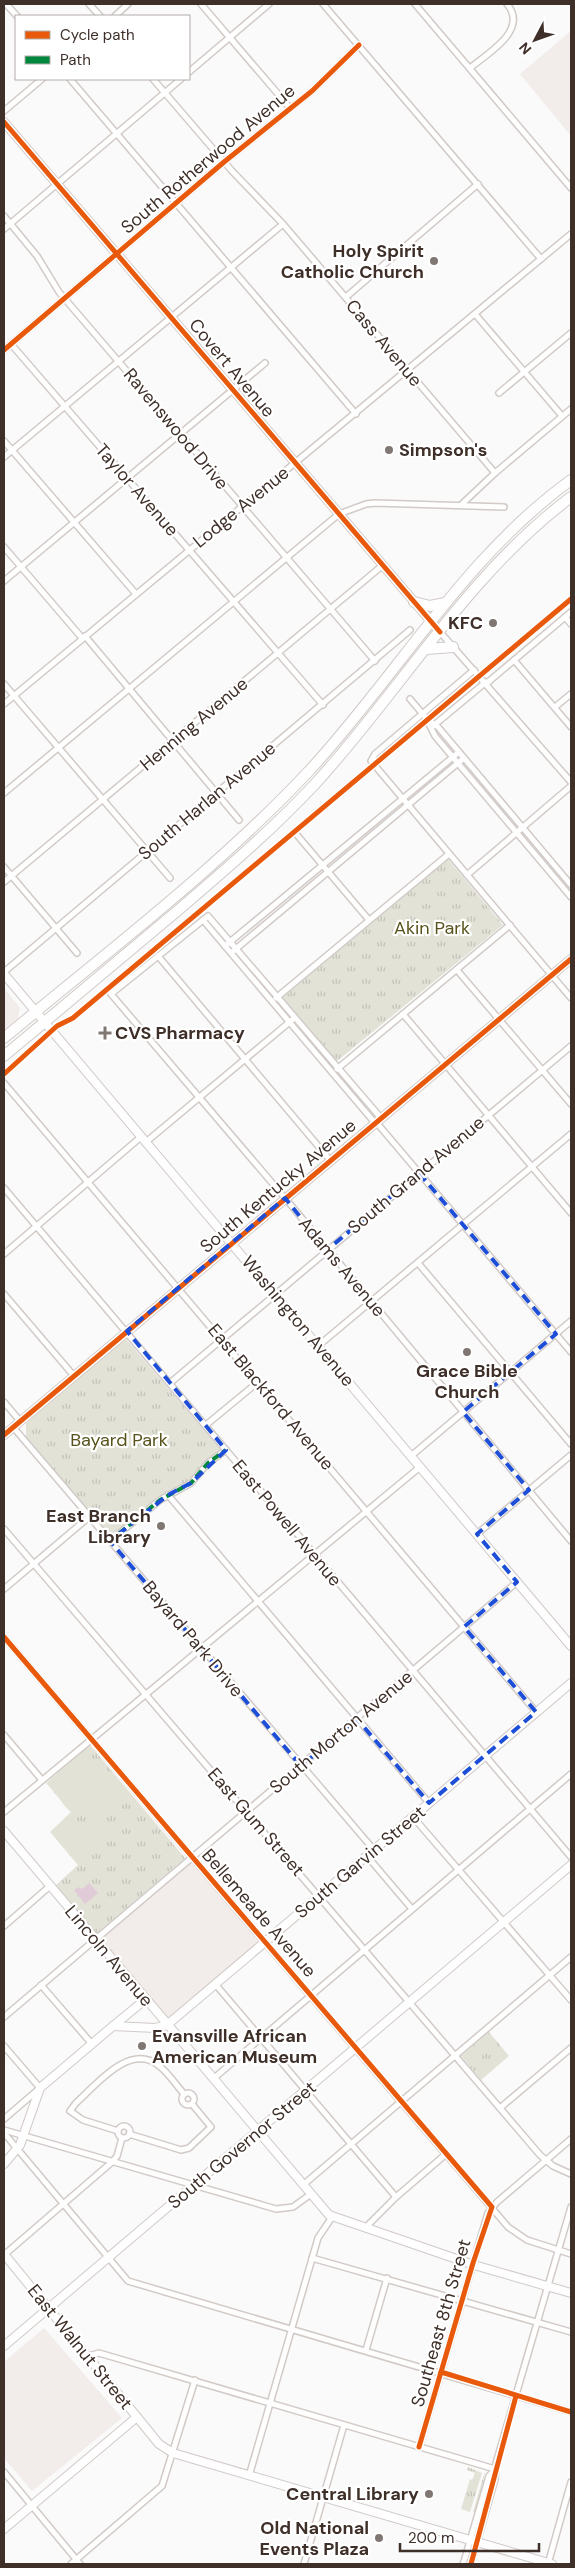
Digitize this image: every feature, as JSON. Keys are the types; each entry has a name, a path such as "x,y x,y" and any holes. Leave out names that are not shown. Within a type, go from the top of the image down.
{"highway":[{"path":"4,1038 230,848 303,776 352,721 445,603 506,535 571,480"},
{"path":"4,1056 243,855 313,786 367,725 440,632 500,560 543,519 571,497"},
{"path":"414,602 430,606 445,603"},
{"path":"427,649 453,647"},
{"path":"148,918 155,916 158,918 157,928"}],"street":[{"path":"6,4 15,15"},
{"path":"89,4 99,15"},
{"path":"116,15 128,4"},
{"path":"201,4 290,108"},
{"path":"190,71 269,4"},
{"path":"323,4 541,259"},
{"path":"415,4 571,188"},
{"path":"470,68 511,33 514,24 512,10 506,4"},
{"name":"South Rotherwood Avenue","path":"4,350 116,253 335,70 359,45"},
{"path":"4,111 41,80"},
{"path":"71,80 356,414"},
{"name":"Cass Avenue","path":"154,80 224,162 283,224 495,472"},
{"path":"4,229 180,80"},
{"name":"Covert Avenue","path":"4,122 295,464 571,782"},
{"path":"346,297 478,184"},
{"name":"Ravenswood Drive","path":"4,216 37,256 64,298 376,660"},
{"path":"4,457 283,224"},
{"name":"Lodge Avenue","path":"4,704 571,234"},
{"path":"475,314 562,416"},
{"path":"499,393 571,333"},
{"name":"Taylor Avenue","path":"11,344 323,705"},
{"path":"4,581 265,363"},
{"path":"462,504 495,472 571,409"},
{"path":"4,441 136,594"},
{"path":"4,793 339,514 356,507 375,503 462,504 504,507"},
{"path":"4,547 129,689 239,820"},
{"name":"Henning Avenue","path":"4,882 383,565"},
{"path":"432,726 571,612"},
{"path":"565,617 571,624"},
{"name":"South Harlan Avenue","path":"4,973 410,630"},
{"path":"514,660 571,727"},
{"path":"474,670 422,713 371,760 571,998"},
{"path":"4,684 170,878"},
{"path":"555,707 571,694"},
{"path":"410,699 427,719 453,757 571,897"},
{"path":"432,726 459,752 571,885"},
{"path":"225,946 459,752"},
{"path":"230,953 464,758"},
{"path":"467,875 571,786"},
{"path":"296,835 369,920"},
{"path":"272,1001 450,854"},
{"path":"4,867 77,953"},
{"path":"330,1160 158,956 208,916 338,1068 419,1173 571,1352"},
{"path":"203,920 333,1073 377,1121"},
{"path":"333,1073 510,925"},
{"name":"Adams Avenue","path":"158,956 111,994 285,1198 571,1541"},
{"name":"South Kentucky Avenue","path":"4,1435 571,959"},
{"path":"457,970 571,1104"},
{"name":"Washington Avenue","path":"4,973 571,1646"},
{"path":"403,1014 571,1213"},
{"path":"4,1254 88,1182 199,1098 295,1017"},
{"name":"South Grand Avenue","path":"170,1383 571,1046"},
{"name":"East Blackford Avenue","path":"4,1083 536,1712"},
{"path":"318,1346 571,1134"},
{"name":"East Powell Avenue","path":"4,1188 127,1331 412,1672 571,1857"},
{"path":"418,1263 571,1444"},
{"path":"4,1294 74,1376"},
{"path":"411,1456 571,1321"},
{"path":"206,1425 258,1382"},
{"path":"4,1402 20,1421"},
{"name":"Bayard Park Drive","path":"13,1427 374,1850"},
{"path":"110,1541 168,1495 191,1484 205,1466 226,1450"},
{"path":"477,1534 571,1455"},
{"path":"4,1812 420,1467"},
{"path":"168,1495 429,1803"},
{"path":"4,1589 89,1517"},
{"name":"East Gum Street","path":"4,1529 546,2161"},
{"name":"South Morton Avenue","path":"4,2016 517,1582"},
{"name":"Bellemeade Avenue","path":"4,1637 194,1857 492,2208 516,2234 526,2240 571,2254"},
{"name":"South Garvin Street","path":"167,2025 571,1683"},
{"path":"4,1735 42,1780"},
{"path":"213,2079 571,1774"},
{"path":"413,1817 571,2000"},
{"name":"Lincoln Avenue","path":"4,1832 303,2185 332,2216"},
{"path":"367,1856 412,1909"},
{"name":"South Governor Street","path":"4,2346 571,1865"},
{"path":"4,1926 50,1886"},
{"path":"303,2185 571,1957"},
{"path":"216,1985 396,2197"},
{"path":"40,1986 92,2044"},
{"path":"4,2119 146,1999"},
{"path":"113,2026 155,2028 167,2025"},
{"path":"4,2046 40,2088"},
{"path":"500,2108 571,2048"},
{"path":"122,2138 118,2131 83,2120 70,2111 76,2102 124,2062 143,2059 155,2062 184,2094 193,2095 194,2100 192,2104"},
{"path":"4,2164 18,2150 40,2088"},
{"path":"184,2094 183,2103 192,2104"},
{"path":"118,2131 125,2127 129,2134 181,2150 187,2149 211,2127 192,2104"},
{"path":"4,2131 24,2135 276,2209 293,2207 311,2194"},
{"path":"4,2131 63,2205 128,2281 571,2412"},
{"path":"4,2254 112,2162 117,2156 122,2138 129,2134"},
{"name":"Southeast 8th Street","path":"419,2446 488,2213 571,2139"},
{"path":"365,2229 366,2224 446,2154"},
{"path":"546,2161 571,2174"},
{"path":"472,2562 474,2541 489,2476 495,2469 536,2322 571,2207"},
{"path":"248,2476 318,2238 332,2216 365,2229 571,2293"},
{"name":"East Walnut Street","path":"4,2254 137,2417 160,2444 172,2453"},
{"path":"312,2258 571,2332"},
{"path":"366,2350 387,2278"},
{"path":"88,2356 100,2353 495,2469"},
{"path":"71,2564 78,2562 162,2486 195,2380"},
{"path":"4,2529 137,2417"},
{"path":"304,2564 344,2425"},
{"path":"172,2453 549,2564 571,2482"},
{"path":"4,2472 78,2562"},
{"path":"464,2561 474,2541"}],"highlighted area":[{"path":"419,1173 556,1334 463,1412 529,1490 477,1534 517,1582 464,1627 536,1712 429,1803 357,1719 301,1766 110,1541 168,1495 191,1483 226,1450 127,1331 285,1198 327,1250"}],"shaded area":[{"path":"571,31 571,136 520,74"},
{"path":"4,988 20,1008 18,1018 4,1030"},
{"path":"193,1859 264,1942 168,2023 99,1939"},
{"path":"89,1883 98,1893 85,1904 74,1890 79,1887 82,1889"},
{"path":"44,2328 122,2418 32,2491 4,2458 4,2362"}],"green space":[{"name":"Akin Park","path":"448,859 503,925 336,1062 282,998"},
{"name":"Bayard Park","path":"125,1338 222,1451 189,1483 166,1494 111,1538 26,1439 26,1423"},
{"path":"90,1745 185,1858 96,1934 55,1886 78,1865 50,1832 71,1812 46,1783"},
{"path":"86,1756 91,1757 127,1798 115,1807 101,1813 86,1816 78,1815 68,1810 51,1787"},
{"path":"72,1816 86,1833 89,1831 84,1826 94,1817 107,1832 78,1857 70,1847 72,1845 58,1828"},
{"path":"489,2032 509,2056 481,2080 461,2056"},
{"path":"468,2467 482,2473 470,2512 461,2509 470,2479 472,2480 475,2473 467,2470"},
{"path":"485,2473 476,2513 473,2512"}],"marked path":[{"path":"110,1541 160,1500 191,1483 208,1463 226,1450"}],"cycle path":[{"path":"4,350 224,162 312,91 359,45"},
{"path":"4,122 440,632"},
{"path":"4,1074 57,1026 73,1018 571,599"},
{"path":"4,1435 571,959"},
{"path":"4,1637 492,2207 473,2263 419,2447"},
{"path":"441,2372 571,2412"},
{"path":"471,2564 516,2396"}],"place":[{"name":"Holy Spirit Catholic Church","path":"434,261"},
{"name":"Simpson's","path":"389,450"},
{"name":"KFC","path":"493,623"},
{"name":"CVS Pharmacy","path":"105,1033"},
{"name":"Grace Bible Church","path":"467,1352"},
{"name":"East Branch Library","path":"161,1526"},
{"name":"Evansville African American Museum","path":"142,2046"},
{"name":"Central Library","path":"429,2494"},
{"name":"Old National Events Plaza","path":"379,2538"}]}
